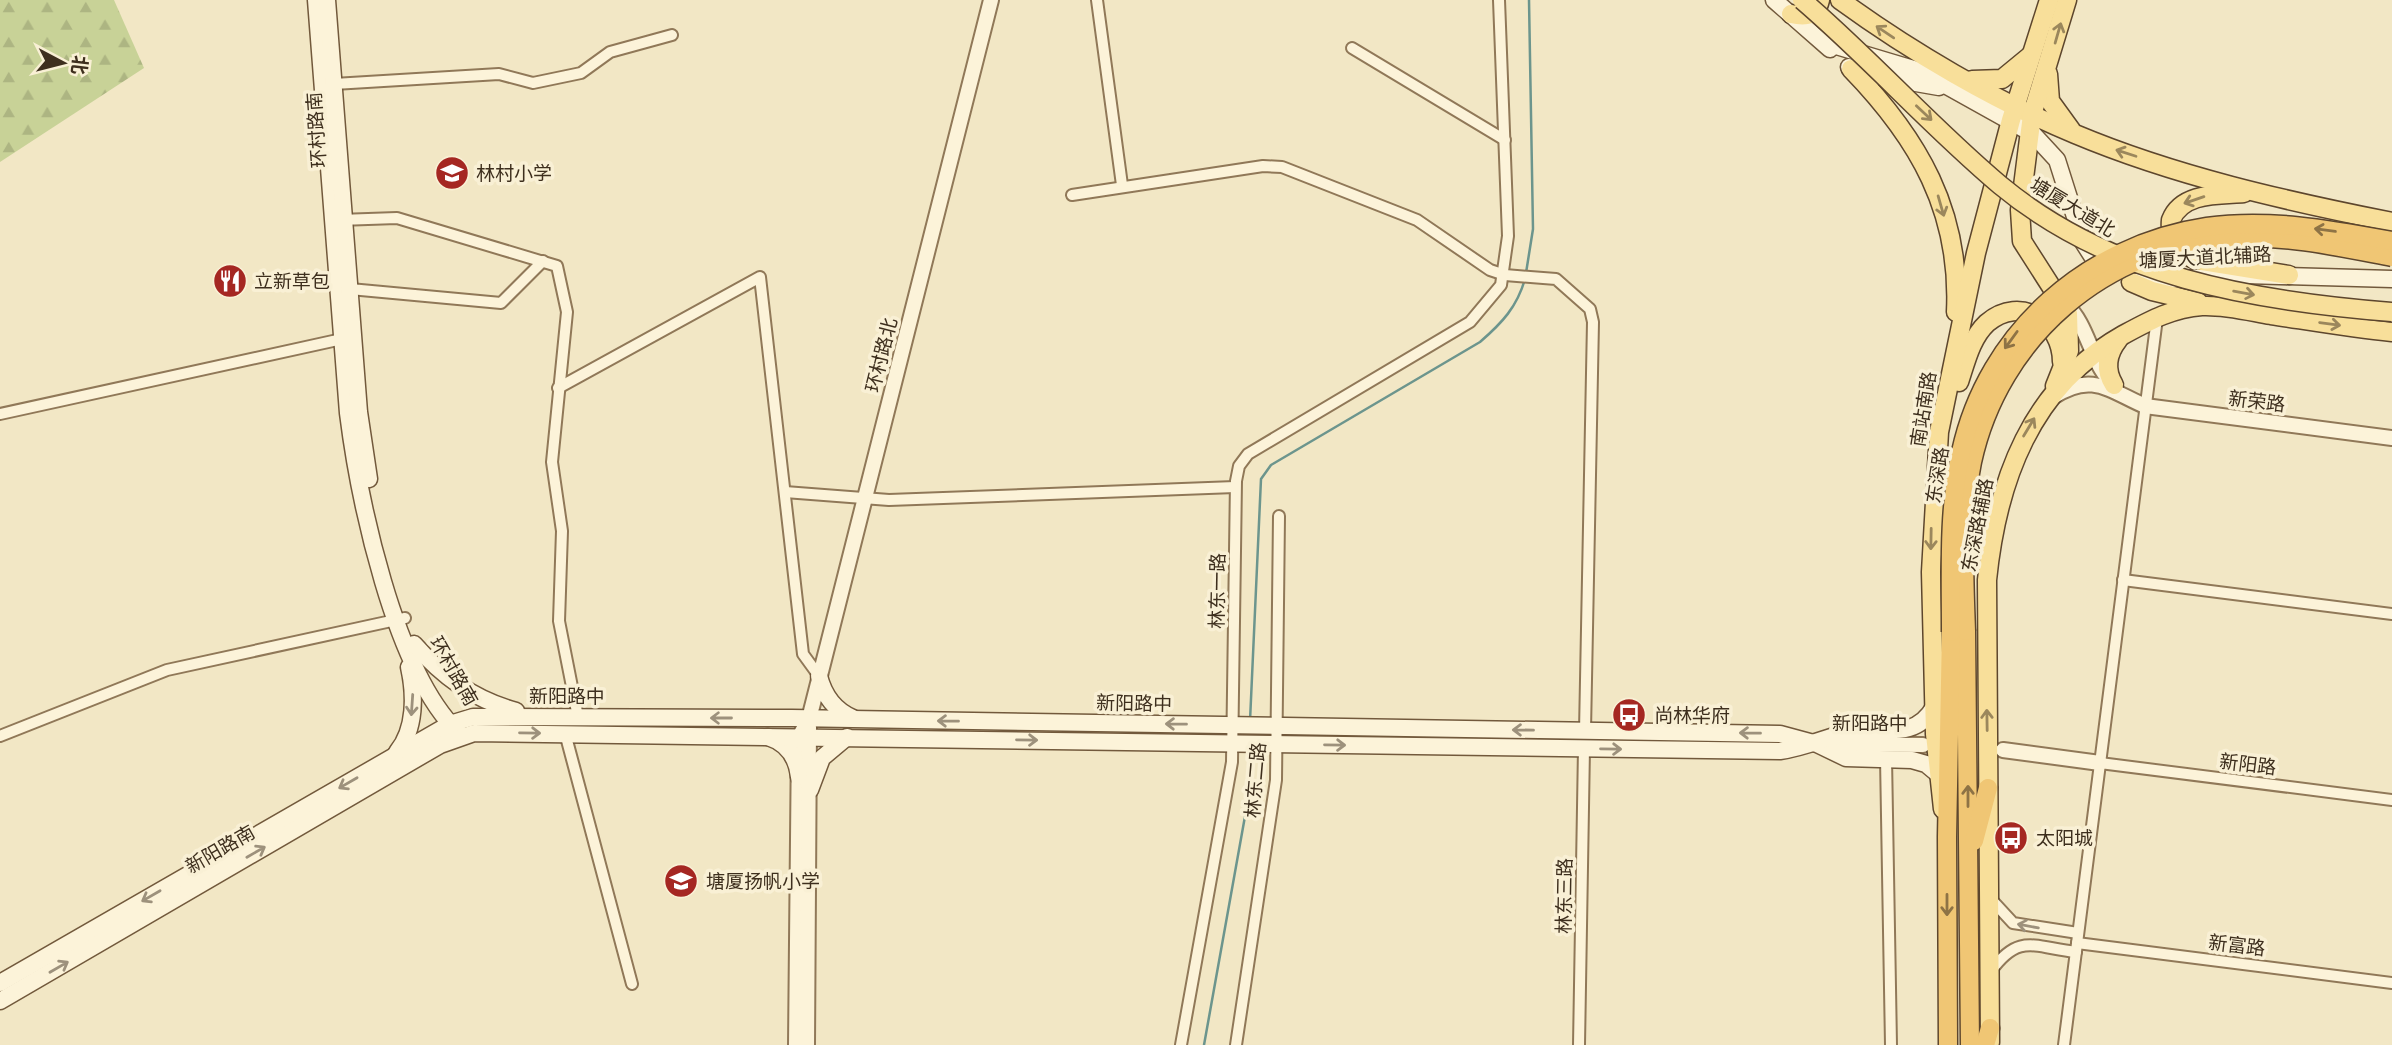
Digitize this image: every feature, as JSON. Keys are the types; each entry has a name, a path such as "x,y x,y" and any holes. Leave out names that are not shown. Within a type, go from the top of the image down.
{"highway":[{"name":"东深路","path":"1970,1045 1968,864 1952,505 1969,419 1992,369 2006,347 2053,296 2084,273 2122,252 2167,235 2208,227 2302,227 2392,241"},
{"name":"东深路","path":"1948,1045 1947,837 1966,509 1980,432 2001,381 2028,342 2084,290 2125,266 2153,254 2199,242 2233,238 2278,239 2392,257"},
{"path":"1968,864 1988,788"}],"main road":[{"name":"环村路南","path":"316,0 339,220 350,289 363,445 400,619"},
{"name":"环村路南","path":"327,0 334,84 342,339 358,478 409,646 457,727"},
{"name":"塘厦大道北辅路","path":"1774,0 1796,7 1823,43 1851,69 1951,90"},
{"path":"1796,7 1810,15 1816,11 1820,0"},
{"path":"1840,0 1897,40 1966,78 2022,118 2156,163 2262,192 2392,222"},
{"name":"南站南路","path":"1947,837 1938,774 1934,706 1931,572 1934,484 1949,374 1970,276 2022,118 2034,51 2049,0"},
{"name":"南站南路","path":"2048,400 2060,376 2071,338 2065,304 2031,257 2020,230 2022,118 2048,66 2067,0"},
{"name":"塘厦大道北","path":"1796,7 1999,184 2073,235 2118,257 2210,286 2329,306 2392,312"},
{"name":"塘厦大道北辅路","path":"1823,43 1912,67 1951,90 2022,118 2057,160 2083,242 2097,264 2118,278 2131,282 2289,275 2392,279"},
{"path":"1966,78 1981,82 2001,79 2023,64 2034,51"},
{"path":"2048,66 2050,101 2063,122 2076,135"},
{"path":"1851,69 1907,133 1927,165 1940,199 1955,289 1949,374"},
{"path":"2262,192 2203,197 2185,202 2174,214 2172,236 2180,250 2196,260 2289,275"},
{"path":"2131,282 2152,291 2216,306"},
{"name":"东深路辅路","path":"1988,1039 1986,602 1993,533 2014,456 2048,400 2094,355 2123,335 2157,318 2187,308 2216,306 2392,332"},
{"path":"1934,484 1966,361 1986,324 2009,312 2029,312 2040,316 2053,328 2061,346 2060,376"},
{"path":"2117,388 2108,374 2108,362 2111,350 2123,335"},
{"path":"409,646 471,694 491,703 539,716"},
{"path":"391,758 405,741 412,714 409,646"},
{"path":"819,676 824,692 833,705 859,719"},
{"path":"1817,744 1847,732 1907,730 1919,725 1934,706"},
{"name":"新阳路中","path":"457,727 482,716 859,719 1780,734 1817,744"},
{"name":"新阳路中","path":"457,727 486,732 1780,751 1817,744"},
{"name":"新阳路南","path":"0,983 391,758 457,727"},
{"name":"新阳路南","path":"0,1001 440,745 457,727"},
{"path":"766,736 783,744 792,753 799,776"},
{"path":"810,790 822,758 848,737"},
{"path":"1817,744 1846,758 1886,758 1926,764 1938,774"}],"street":[{"name":"环村路北","path":"805,737 991,0"},
{"path":"1097,0 1122,185"},
{"path":"1499,0 1508,236 1505,275"},
{"path":"334,84 499,74 533,83 581,73 610,52 671,35"},
{"path":"1352,48 1504,140"},
{"path":"1072,195 1122,185 1263,166 1297,170 1364,201 1417,220 1490,270 1505,275 1556,279 1581,299 1590,309 1593,322 1585,731"},
{"path":"339,220 397,218 557,266 567,312 552,462 562,531 559,621 578,717"},
{"path":"350,289 501,303 543,261"},
{"name":"林东一路","path":"1181,1045 1232,762 1238,743 1236,487 1239,466 1248,454 1470,322 1493,298 1505,275"},
{"path":"558,388 760,277 803,654 819,676"},
{"path":"2065,304 2076,316 2094,355 2117,388"},
{"path":"2064,1045 2157,318"},
{"path":"0,414 342,339"},
{"path":"2048,400 2059,393 2087,384 2117,388"},
{"name":"新荣路","path":"2117,388 2146,407 2392,438"},
{"path":"785,492 889,500 1236,487"},
{"name":"林东二路","path":"1236,1045 1276,780 1271,744 1279,516"},
{"path":"2123,580 2392,614"},
{"path":"0,736 167,670 400,619"},
{"path":"565,733 632,984"},
{"path":"796,1045 799,776 805,737"},
{"path":"805,737 810,790 807,1045"},
{"name":"新阳路中","path":"1817,744 1923,745"},
{"name":"林东三路","path":"1579,1045 1584,748"},
{"path":"2003,750 2100,763"},
{"path":"1886,758 1891,1045"},
{"name":"新阳路","path":"2100,763 2392,800"},
{"path":"1989,897 2013,923 2077,943"},
{"path":"1989,973 2012,947 2077,943"},
{"name":"新富路","path":"2077,943 2392,983"}],"green space":[{"path":"0,0 114,0 144,68 0,162"}],"waterway":[{"path":"1526,273 1533,229 1529,0"},
{"path":"1250,721 1261,479 1271,465 1480,342 1508,314 1525,279"},
{"path":"1204,1045 1249,794 1250,748"}],"place":[{"name":"林村小学","path":"452,173"},
{"name":"立新草包","path":"230,281"},
{"name":"尚林华府","path":"1629,715"},
{"name":"太阳城","path":"2011,838"},
{"name":"塘厦扬帆小学","path":"681,881"}]}
